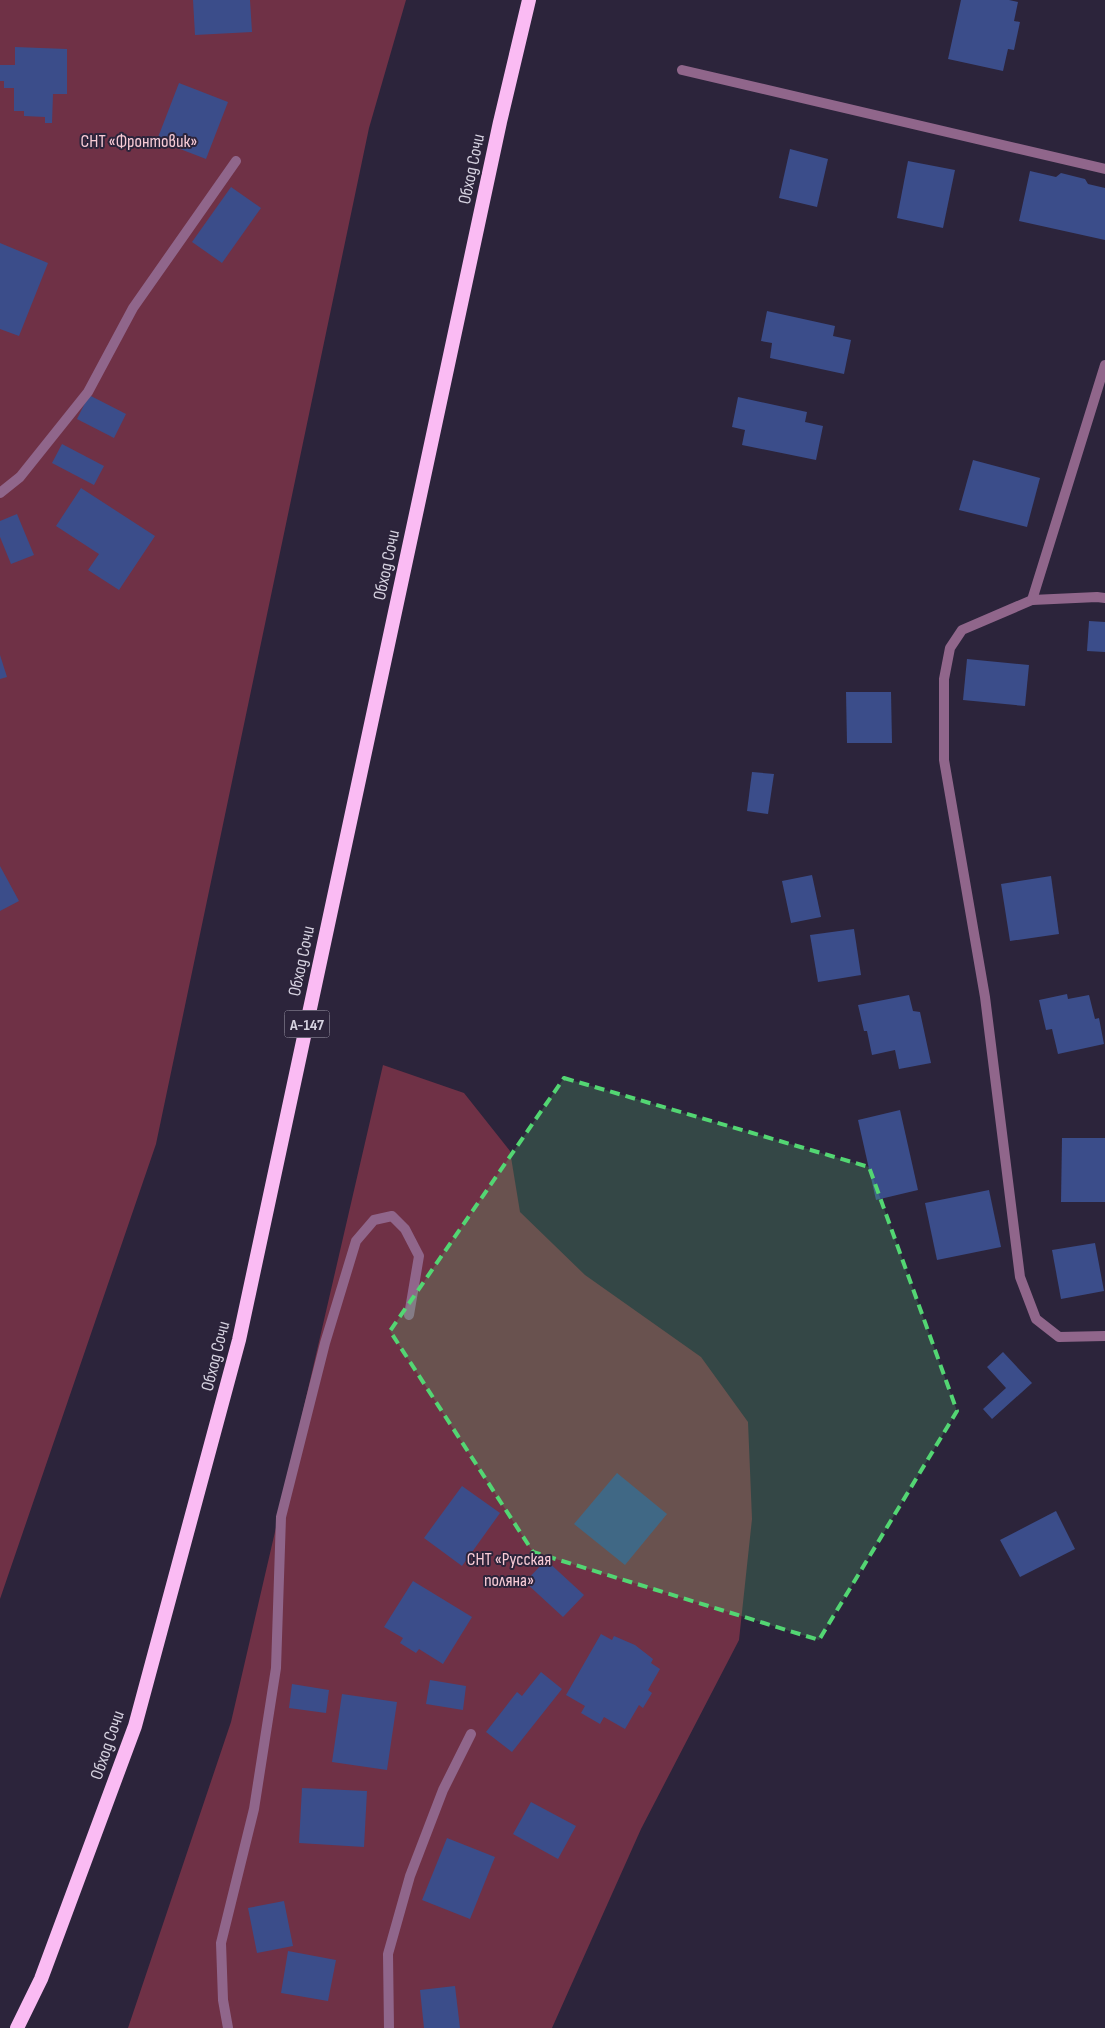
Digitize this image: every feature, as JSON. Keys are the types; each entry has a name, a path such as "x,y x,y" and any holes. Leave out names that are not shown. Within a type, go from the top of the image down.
{"highway":[{"name":"Обход Сочи","path":"18,2028 41,1978 135,1726 239,1340 500,122 529,0"}],"street":[{"path":"682,70 1105,169"},
{"path":"0,493 20,477 88,392 133,308 236,161"},
{"path":"1032,600 1105,365"},
{"path":"1105,598 1097,596 1032,600 962,630 950,648 944,679 944,760 985,997 1020,1277 1036,1319 1059,1336 1105,1336"},
{"path":"228,2028 223,2000 221,1943 254,1810 276,1668 280,1516 325,1343 356,1241 374,1220 392,1216 405,1229 419,1256 409,1315"},
{"path":"389,2028 388,1954 410,1876 443,1790 471,1734"}],"highlighted area":[{"path":"564,1078 869,1167 957,1411 819,1640 533,1552 390,1331"}],"green space":[{"name":"СНТ «Фронтовик»","path":"0,0 406,0 369,128 156,1144 0,1599"},
{"name":"СНТ «Русская поляна»","path":"383,1065 464,1093 510,1151 520,1212 585,1275 701,1357 748,1422 752,1519 739,1640 641,1829 552,2028 128,2028 231,1722"}],"building":[{"path":"193,0 250,0 252,32 195,35"},
{"path":"961,0 1009,0 1018,2 1014,21 1020,22 1014,50 1008,49 1003,71 948,59"},
{"path":"15,47 67,49 67,94 53,94 52,123 45,123 45,117 24,116 24,111 14,111 14,88 4,88 4,81 0,81 0,65 15,65"},
{"path":"179,83 228,102 206,159 157,140"},
{"path":"790,149 828,159 817,207 779,198"},
{"path":"908,161 955,170 943,228 897,218"},
{"path":"1030,171 1056,177 1061,173 1085,179 1088,184 1105,188 1105,240 1019,221"},
{"path":"231,187 261,208 222,263 192,242"},
{"path":"0,243 48,263 19,336 0,329"},
{"path":"767,311 835,326 833,336 851,340 844,374 770,358 772,343 761,341"},
{"path":"89,395 126,414 114,438 77,419"},
{"path":"738,397 807,412 805,422 823,426 816,460 742,445 745,430 732,427"},
{"path":"62,444 104,466 94,485 52,463"},
{"path":"973,460 1040,478 1027,527 959,510"},
{"path":"81,488 155,536 119,590 88,570 99,554 56,526"},
{"path":"17,514 34,555 11,564 0,537 0,521"},
{"path":"1089,621 1105,622 1105,652 1087,651"},
{"path":"0,655 7,677 0,679"},
{"path":"967,659 1029,665 1025,706 963,700"},
{"path":"846,692 891,692 892,743 847,743"},
{"path":"752,772 774,774 768,814 747,811"},
{"path":"0,866 19,901 0,911"},
{"path":"812,875 821,917 791,923 782,881"},
{"path":"1051,876 1059,934 1010,941 1001,884"},
{"path":"854,929 861,975 818,982 810,935"},
{"path":"1067,994 1068,999 1089,995 1095,1019 1099,1018 1104,1044 1058,1054 1052,1029 1046,1030 1039,1000"},
{"path":"909,995 913,1011 920,1012 931,1063 899,1069 895,1050 872,1055 867,1031 864,1031 858,1005"},
{"path":"900,1110 918,1190 876,1200 858,1120"},
{"path":"1062,1138 1105,1138 1105,1202 1061,1202"},
{"path":"989,1190 1001,1247 937,1260 925,1203"},
{"path":"1095,1243 1104,1291 1061,1299 1052,1250"},
{"path":"1003,1352 1032,1383 992,1419 983,1409 1006,1388 987,1367"},
{"path":"617,1473 667,1514 625,1565 574,1524"},
{"path":"462,1486 500,1513 462,1566 424,1538"},
{"path":"1056,1511 1075,1549 1020,1577 1000,1540"},
{"path":"546,1560 584,1595 563,1617 525,1582"},
{"path":"413,1581 472,1617 443,1664 419,1649 416,1653 400,1643 403,1638 384,1627"},
{"path":"601,1634 612,1640 614,1636 635,1645 653,1659 651,1663 660,1669 648,1690 652,1693 643,1708 639,1705 625,1729 604,1717 600,1724 581,1713 585,1706 566,1695"},
{"path":"541,1672 562,1689 512,1752 486,1732 517,1692 522,1696"},
{"path":"430,1680 466,1686 463,1710 426,1704"},
{"path":"292,1684 329,1690 326,1713 289,1708"},
{"path":"342,1694 397,1702 387,1770 332,1762"},
{"path":"302,1788 367,1791 364,1847 299,1843"},
{"path":"531,1802 576,1826 558,1859 513,1834"},
{"path":"447,1838 495,1857 470,1919 422,1900"},
{"path":"284,1901 293,1946 257,1953 248,1908"},
{"path":"288,1951 336,1960 328,2001 281,1993"},
{"path":"455,1986 460,2028 424,2028 420,1990"}]}
